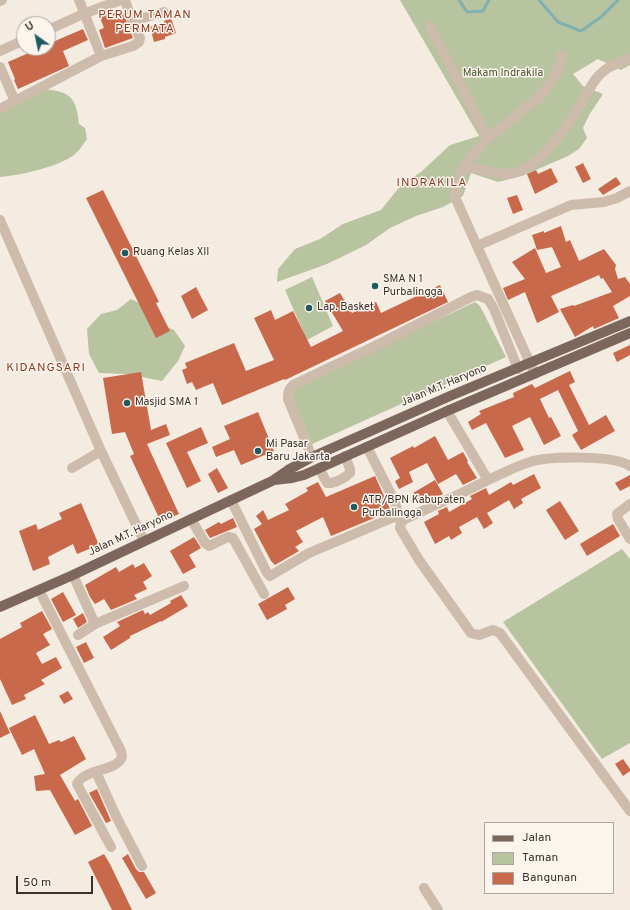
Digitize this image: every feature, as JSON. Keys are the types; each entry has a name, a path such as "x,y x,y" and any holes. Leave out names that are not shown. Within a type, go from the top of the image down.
{"main road":[{"name":"Jalan M.T. Haryono","path":"0,607 272,481 288,470 312,457 630,321"},
{"name":"Jalan M.T. Haryono","path":"272,481 304,475 447,411 630,333"}],"street":[{"path":"79,0 83,14 101,56"},
{"path":"56,26 83,14 121,0"},
{"path":"0,109 101,56 133,46 139,42 140,38 125,0"},
{"path":"132,21 164,12"},
{"path":"430,27 488,138"},
{"path":"0,51 16,44"},
{"path":"535,374 455,197 459,178 464,166 488,138 539,97 547,88 557,73 562,55"},
{"path":"464,166 507,174 532,165 546,153 560,135 595,80 604,70 616,63 630,59"},
{"path":"0,67 14,101"},
{"path":"477,246 571,206 604,202 617,198 630,191"},
{"path":"0,220 101,451 144,541"},
{"path":"312,457 288,399 289,389 293,385 375,346 471,297 477,295 488,299 494,309 518,369"},
{"path":"447,411 488,480"},
{"path":"367,446 395,502 400,519 400,528 404,537 419,560 472,633 479,635 493,630 500,633 630,811"},
{"path":"72,468 101,451"},
{"path":"319,468 327,483 331,484 348,476 350,473 350,468 345,456"},
{"path":"231,500 267,573 270,576 309,553 409,517 488,480 532,462 553,458 569,458 611,460 624,462 630,466"},
{"path":"630,504 617,514 618,519 630,539"},
{"path":"191,519 205,543 209,546 228,537 233,538 264,594"},
{"path":"73,574 95,624"},
{"path":"78,635 95,624 184,586"},
{"path":"39,590 121,751 122,757 120,760 96,772 84,776 79,779 77,784 111,847"},
{"path":"96,772 117,818 142,866"},
{"path":"424,888 438,910"}],"green space":[{"name":"Makam Indrakila","path":"400,0 630,0 630,65 621,70 598,59 573,74 583,86 603,94 589,115 583,128 587,138 579,149 568,156 522,176 498,182 471,173 463,196 443,207 416,216 390,228 366,245 327,264 277,282 278,269 295,249 320,239 343,224 381,210 401,185 421,172 450,145 479,136"},
{"path":"38,89 61,92 66,94 74,102 79,124 85,128 87,139 75,154 59,163 29,172 0,177 0,108"},
{"name":"Lap. Basket","path":"312,277 333,326 307,340 285,290"},
{"path":"131,299 143,305 153,321 174,330 185,346 178,361 162,381 127,374 99,373 89,354 87,329 101,314 117,310"},
{"path":"475,302 480,306 506,357 312,444 292,396 297,386"},
{"path":"622,549 630,559 630,743 602,759 503,622"}],"building":[{"path":"122,10 133,38 105,48 99,30 104,28 99,15 106,12 109,15"},
{"path":"171,18 176,33 165,37 165,39 154,42 150,27 164,23 164,21"},
{"path":"83,29 88,40 63,51 69,66 18,89 8,62 22,56 56,56 56,41"},
{"path":"583,163 591,179 583,183 575,167"},
{"path":"551,168 558,182 535,194 527,174 536,170 538,174"},
{"path":"616,177 621,184 603,195 598,189"},
{"path":"103,190 159,302 156,303 170,331 156,338 86,198"},
{"path":"517,195 523,210 513,214 507,198"},
{"path":"561,226 566,242 570,240 579,261 604,249 616,265 615,269 618,279 625,277 630,284 630,296 613,306 619,318 594,329 593,326 575,337 560,309 574,306 612,292 603,278 601,279 599,275 551,296 559,312 537,323 525,292 508,300 503,288 525,279 512,262 535,248 546,273 561,267 552,247 537,250 532,235 544,231 544,233"},
{"path":"440,285 448,302 285,380 284,379 222,405 213,383 196,390 192,382 187,384 182,370 187,368 185,363 234,343 246,371 274,360 254,318 271,310 275,320 293,311 311,347 343,331 325,301 340,293 352,313 376,302 381,313"},
{"path":"196,287 208,310 192,319 181,296"},
{"path":"630,345 630,355 617,362 613,353"},
{"path":"570,371 575,382 569,385 589,425 606,415 615,431 581,450 572,435 578,431 558,390 540,399 549,418 551,417 561,436 544,445 530,417 512,426 524,450 505,458 486,423 472,430 468,422 481,414 479,411 514,397 513,393 532,384 535,388"},
{"path":"141,372 151,430 166,424 170,435 147,444 179,514 161,522 130,456 134,454 125,432 112,434 103,378"},
{"path":"258,412 274,451 241,465 234,450 216,457 212,447 230,439 224,426"},
{"path":"201,427 208,443 187,452 201,481 187,488 166,443"},
{"path":"435,436 448,460 463,452 468,461 467,462 477,478 463,485 456,474 438,484 427,463 409,472 413,482 399,489 395,481 400,478 390,458 413,446 414,448"},
{"path":"217,468 228,488 218,493 208,474"},
{"path":"534,474 541,488 521,499 523,503 514,509 509,500 487,513 493,523 484,529 477,517 459,527 462,533 451,540 449,536 435,544 424,522 439,514 438,511 447,507 449,512 472,499 470,496 486,488 489,495 511,482 513,485"},
{"path":"630,475 630,486 620,491 615,483"},
{"path":"375,476 391,511 331,536 323,517 296,531 303,542 295,547 299,551 275,565 271,561 254,529 262,524 256,516 263,510 268,520 289,510 285,504 308,491 306,488 318,482 326,497"},
{"path":"435,480 443,494 431,500 428,495 419,502 413,493"},
{"path":"560,501 579,531 565,540 546,510"},
{"path":"81,503 99,545 77,554 73,544 48,557 50,564 33,571 19,531 36,524 38,530 62,519 59,513"},
{"path":"233,518 237,527 210,538 205,530 219,522 221,524"},
{"path":"613,524 620,536 587,556 580,544"},
{"path":"194,537 201,548 189,555 196,567 183,574 170,551"},
{"path":"144,563 152,576 143,582 147,589 134,595 137,599 111,610 104,599 95,604 85,585 116,567 119,572 133,564 135,568"},
{"path":"288,587 295,599 285,605 287,609 267,620 258,604"},
{"path":"63,592 76,615 63,622 51,599"},
{"path":"181,595 188,606 161,622 130,636 130,638 111,650 103,637 120,626 117,622 143,610 145,614 148,612 150,615 171,603 170,601"},
{"path":"42,611 52,629 43,634 50,645 36,653 42,664 56,657 62,668 41,680 45,684 24,695 26,699 12,705 0,679 0,639 22,627 20,623"},
{"path":"83,613 87,622 78,628 73,619"},
{"path":"86,642 94,658 84,663 76,647"},
{"path":"68,691 73,699 64,704 59,696"},
{"path":"0,711 10,733 0,738"},
{"path":"35,715 49,744 59,740 61,742 74,736 86,759 60,775 75,801 78,799 92,826 75,835 50,790 36,791 34,776 45,774 34,749 22,755 9,728"},
{"path":"623,759 630,771 623,776 615,764"},
{"path":"97,789 111,821 106,823 89,793"},
{"path":"104,854 132,910 112,910 88,862"},
{"path":"128,854 136,869 139,872 144,872 156,893 146,899 122,858"}],"waterway":[{"path":"459,0 467,12 483,11 489,0"},
{"path":"539,0 558,22 581,31 601,17 618,0"}],"place":[{"name":"Ruang Kelas XII","path":"125,253"},
{"name":"SMA N 1 Purbalingga","path":"375,286"},
{"name":"Lap. Basket","path":"309,308"},
{"name":"Masjid SMA 1","path":"127,403"},
{"name":"Mi Pasar Baru Jakarta","path":"258,451"},
{"name":"ATR/BPN Kabupaten Purbalingga","path":"354,507"}],"district":[{"name":"PERUM TAMAN PERMATA","path":"145,23"},
{"name":"INDRAKILA","path":"432,184"},
{"name":"KIDANGSARI","path":"46,369"}]}
